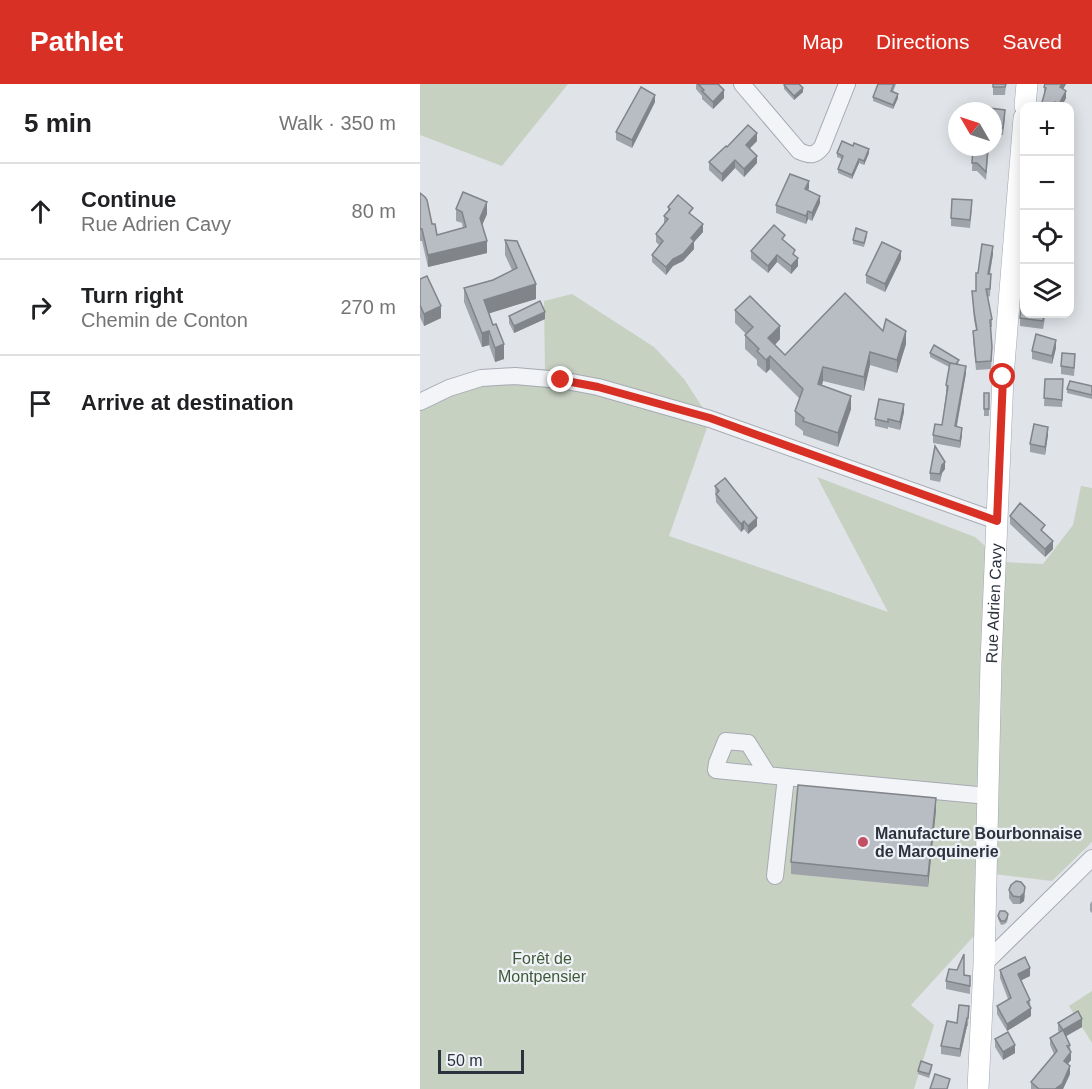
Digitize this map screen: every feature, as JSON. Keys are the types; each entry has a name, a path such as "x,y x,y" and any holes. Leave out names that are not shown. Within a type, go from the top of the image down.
{"main road":[{"path":"1025,102 1027,84"},
{"name":"Rue Adrien Cavy","path":"978,1089 1003,377 1021,156"}],"street":[{"path":"742,84 800,151 808,155 817,153 822,147 847,84"},
{"path":"420,402 449,388 481,378 515,376 561,380 598,387 710,418 997,521"},
{"path":"768,775 988,796"},
{"path":"776,876 786,777"},
{"path":"984,964 1092,858"}],"green space":[{"path":"420,84 568,84 502,166 420,135"},
{"name":"Forêt de Montpensier","path":"572,294 654,347 684,379 710,419 669,536 888,612 817,477 975,537 1003,562 1043,564 1073,525 1081,486 1092,488 1092,842 1052,881 994,874 994,914 911,1005 934,1025 914,1089 420,1089 420,395 488,370 545,369 544,301"},
{"path":"1092,991 1092,1043 1069,1006"}],"building":[{"path":"698,84 718,84 724,90 713,102"},
{"path":"785,84 799,84 803,88 794,96"},
{"path":"878,84 894,84 891,91 898,94 893,105 873,97"},
{"path":"993,84 1006,84 1005,87 993,87"},
{"path":"1045,84 1062,84 1060,87 1066,91 1060,102 1042,102 1046,88"},
{"path":"641,87 655,95 632,140 616,132"},
{"path":"1002,110 1005,110 1002,128"},
{"path":"748,125 757,133 746,145 757,156 744,169 735,160 722,174 709,162"},
{"path":"842,141 869,149 864,161 859,159 852,175 838,169 843,156 837,153"},
{"path":"972,156 987,156 986,172 977,163 972,163"},
{"path":"790,174 809,181 805,189 820,196 812,213 808,211 806,216 776,205"},
{"path":"463,192 487,202 480,218 487,241 428,255 422,229 420,229 420,193 427,200 437,235 466,227 462,212 456,209"},
{"path":"678,195 693,208 689,213 703,224 691,238 694,241 683,254 673,259 666,267 652,255 663,241 656,234 668,219 664,216"},
{"path":"952,199 972,200 970,220 951,218"},
{"path":"774,225 785,235 782,239 795,250 793,254 798,258 791,266 777,255 768,266 751,251"},
{"path":"856,228 867,232 864,243 853,240"},
{"path":"505,240 517,241 536,284 484,300 493,325 496,324 504,344 495,348 489,331 482,333 464,288 493,280 517,268"},
{"path":"882,242 901,251 885,284 866,275"},
{"path":"982,244 993,246 988,274 991,274 990,289 986,289 992,319 990,320 992,347 991,361 976,362 973,331 977,330 972,291 976,291 976,273 978,273"},
{"path":"427,276 441,306 424,314 420,305 420,279"},
{"path":"845,293 883,331 886,319 906,331 897,360 870,352 864,377 823,367 818,384 851,396 838,433 803,421 804,418 795,411 803,389 770,356 766,360 757,351 759,349 745,335 753,327 735,310 750,296 780,326 768,338 785,355"},
{"path":"540,301 545,312 514,326 509,316"},
{"path":"1020,318 1043,318 1043,321"},
{"path":"1036,334 1056,340 1052,356 1032,351"},
{"path":"934,345 959,360 956,364 950,363 930,353"},
{"path":"1062,353 1075,354 1074,368 1061,366"},
{"path":"950,363 966,366 955,426 962,428 960,441 933,435 935,424 942,425"},
{"path":"1045,379 1063,379 1062,400 1044,398"},
{"path":"1070,381 1092,386 1092,395 1067,389"},
{"path":"984,393 989,393 989,409 984,409"},
{"path":"879,399 904,404 900,422 875,419"},
{"path":"1034,424 1048,427 1045,447 1030,444"},
{"path":"935,446 945,462 940,474 930,473"},
{"path":"725,478 757,518 748,526 744,521 741,524 716,494 719,491 715,486"},
{"path":"1020,503 1045,525 1041,530 1053,541 1045,549 1010,516"},
{"name":"Manufacture Bourbonnaise de Maroquinerie","path":"798,785 936,798 928,876 791,862"},
{"path":"1016,881 1021,882 1025,887 1020,897 1013,896 1009,890"},
{"path":"1000,911 1008,914 1005,921 1001,921 998,916"},
{"path":"964,954 964,975 970,976 970,986 946,981 949,969 957,970"},
{"path":"1025,957 1030,968 1018,974 1030,1000 1027,1002 1031,1008 1007,1024 997,1006 1011,998 1000,970"},
{"path":"959,1005 969,1006 960,1049 941,1046 947,1021 957,1023"},
{"path":"1078,1011 1082,1019 1063,1030 1058,1023"},
{"path":"1063,1030 1071,1052 1064,1061 1070,1066 1062,1084 1055,1089 1039,1089 1031,1082 1057,1051 1050,1038"},
{"path":"1008,1032 1015,1045 1003,1052 995,1039"},
{"path":"921,1061 932,1065 929,1074 918,1071"},
{"path":"935,1074 950,1079 947,1089 930,1089"}],"place":[{"name":"Manufacture Bourbonnaise de Maroquinerie","path":"863,842"}],"route":[{"path":"561,380 598,387 710,418 997,521 1003,377"}]}
